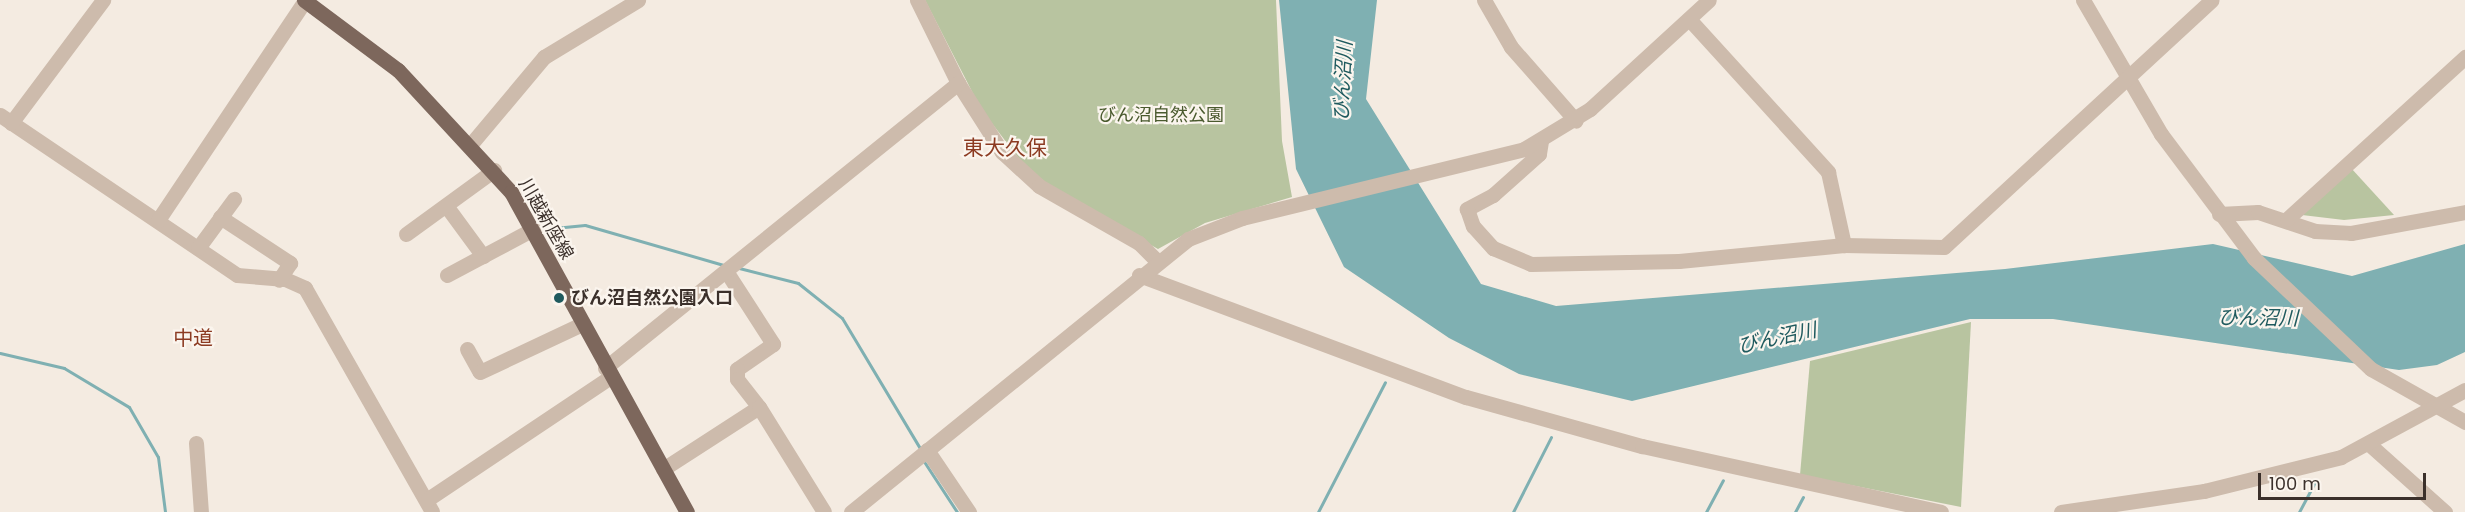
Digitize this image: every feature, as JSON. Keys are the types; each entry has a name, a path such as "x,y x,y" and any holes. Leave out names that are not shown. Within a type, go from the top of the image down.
{"main road":[{"name":"川越新座線","path":"304,0 398,70 494,170 533,229 608,372 687,512"}],"street":[{"path":"103,0 6,119 237,275 295,282 310,295 430,505 608,372 726,271 958,83"},
{"path":"158,220 304,0"},
{"path":"471,144 544,57 638,0"},
{"path":"917,0 958,83 992,139 1026,176 1139,243 1156,261"},
{"path":"1484,0 1511,47 1576,121"},
{"path":"851,512 1156,261 1213,227 1494,160 1541,141 1576,121 1709,0"},
{"path":"2083,0 2128,78 2231,230 2328,332 2393,384 2465,422"},
{"path":"1541,141 1539,154 1493,195 1467,209 1482,238 1517,260 1547,265 1679,261 1844,245 1944,247 2212,0"},
{"path":"1689,19 1828,172 1844,245"},
{"path":"2287,219 2465,57"},
{"path":"406,234 447,207 494,170"},
{"path":"198,248 234,199"},
{"path":"447,207 483,256"},
{"path":"2219,214 2249,211 2287,219 2315,231 2351,233 2465,212"},
{"path":"220,218 290,264 279,280"},
{"path":"447,275 533,229"},
{"path":"726,271 773,344 737,369 737,379 759,408 825,512"},
{"path":"1139,275 1466,397 1642,446 1941,512"},
{"path":"467,349 480,372 582,324"},
{"path":"2439,409 2465,390"},
{"path":"2061,512 2242,483 2341,457 2439,409 2465,401"},
{"path":"663,469 759,408"},
{"path":"196,443 201,512"},
{"path":"2369,444 2445,512"},
{"path":"927,450 969,512"}],"green space":[{"name":"びん沼自然公園","path":"925,0 1276,0 1282,141 1292,197 1205,223 1158,249 1060,194 1023,164 981,109"},
{"path":"2351,168 2394,215 2344,220 2302,215"},
{"path":"1971,322 1961,507 1800,475 1810,361"}],"water":[{"name":"びん沼川","path":"1279,0 1377,0 1366,99 1481,284 1556,306 2005,269 2213,244 2352,276 2465,244 2465,352 2437,365 2399,370 2053,319 1970,319 1632,401 1519,374 1449,338 1344,267 1296,169"}],"waterway":[{"path":"544,229 585,225 724,265"},
{"path":"739,268 798,283 842,318 921,450"},
{"path":"0,353 64,368 129,407 158,457 165,512"},
{"path":"1318,512 1385,382"},
{"path":"1513,512 1551,437"},
{"path":"923,460 957,512"},
{"path":"1706,512 1723,480"},
{"path":"2299,512 2316,480"},
{"path":"1795,512 1803,497"}],"place":[{"name":"びん沼自然公園入口","path":"559,298"}],"district":[{"name":"東大久保","path":"1005,148"},
{"name":"中道","path":"193,338"}]}
